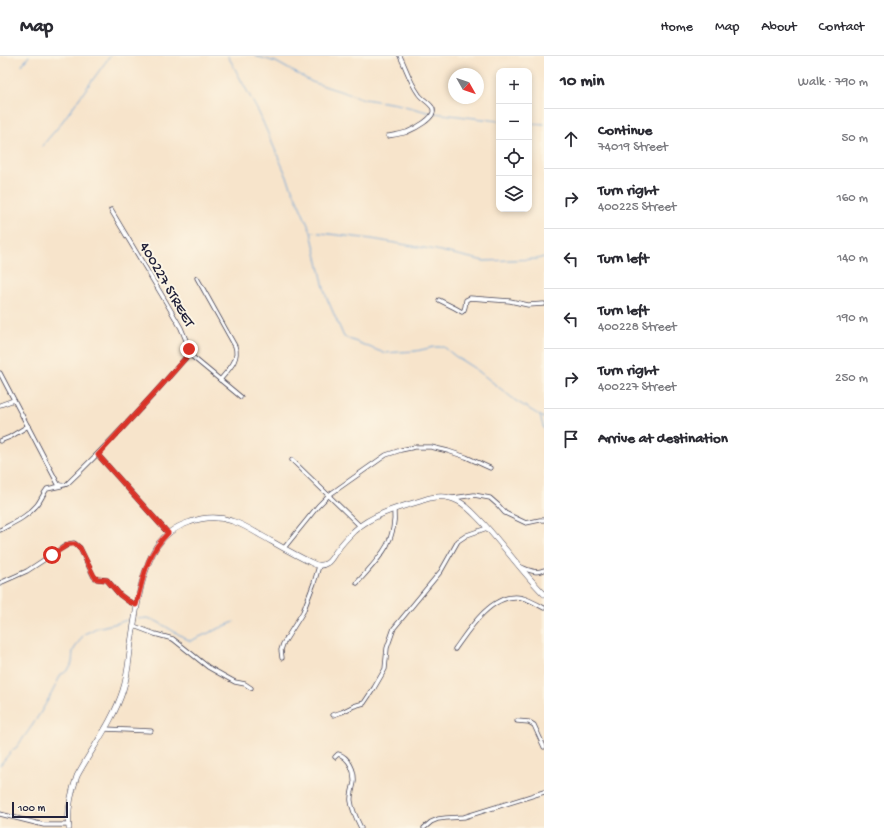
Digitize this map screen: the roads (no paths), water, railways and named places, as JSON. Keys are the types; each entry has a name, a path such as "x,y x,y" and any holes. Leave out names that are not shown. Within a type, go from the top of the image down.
{"street":[{"path":"388,136 405,133 411,130 431,117 433,111 431,106 418,94 400,56"},
{"name":"400227 STREET","path":"111,210 181,328 189,349 189,354"},
{"path":"197,278 236,346 236,359 220,380"},
{"path":"439,300 462,312 465,309 466,300 470,298 510,301 528,305 544,304"},
{"path":"0,530 21,519 30,512 38,504 47,489 67,484 98,455 189,354 241,397"},
{"path":"0,373 58,484 62,486"},
{"path":"0,405 14,400"},
{"path":"0,441 28,426"},
{"path":"284,548 318,506 329,495 386,455 415,447 431,447 466,457 490,468"},
{"path":"98,455 168,533"},
{"path":"292,460 300,465 360,526"},
{"path":"0,814 44,825 69,827 70,803 77,776 116,710 123,690 127,676 136,605 148,561 157,545 168,533 178,526 208,518 220,518 233,521 319,566 327,563 345,540 360,526 382,514 429,498 452,498 474,495 486,497 493,500 505,513 526,523 544,520"},
{"path":"452,498 464,505 487,528 530,580 544,594"},
{"path":"357,583 386,547 391,538 394,525 394,510"},
{"path":"333,716 354,706 363,704 366,701 385,669 385,658 394,628 441,571 458,542 467,535 487,528"},
{"path":"0,583 27,571 69,544 75,544 80,548 97,579 107,580 120,595 136,605"},
{"path":"282,658 281,650 283,644 303,612 319,566"},
{"path":"518,566 536,572 544,570"},
{"path":"455,649 483,614 496,603 504,599 520,597 544,608"},
{"path":"134,626 173,639 208,667 235,682 245,684 251,688"},
{"path":"517,721 532,724 536,728 544,747"},
{"path":"105,729 151,731"},
{"path":"335,757 338,754 342,755 349,763 352,770 354,778 351,803 361,828"},
{"path":"424,828 430,822 438,819 464,817 544,792"}],"waterway":[{"path":"22,65 29,56"},
{"path":"42,146 59,126 110,56"},
{"path":"228,56 259,113 311,232 326,296 344,337 384,353 444,347 477,370 516,401 544,418"},
{"path":"255,56 276,62 312,82 364,99 397,104 431,113"},
{"path":"434,113 496,121"},
{"path":"532,123 544,124"},
{"path":"312,232 372,239 436,250 484,261 537,259 544,257"},
{"path":"540,416 544,429"},
{"path":"137,619 148,618 158,622 190,641 234,622"},
{"path":"0,765 13,749 15,749 34,722 46,704 61,674 70,668 73,651 84,634 96,628 127,620"}]}
